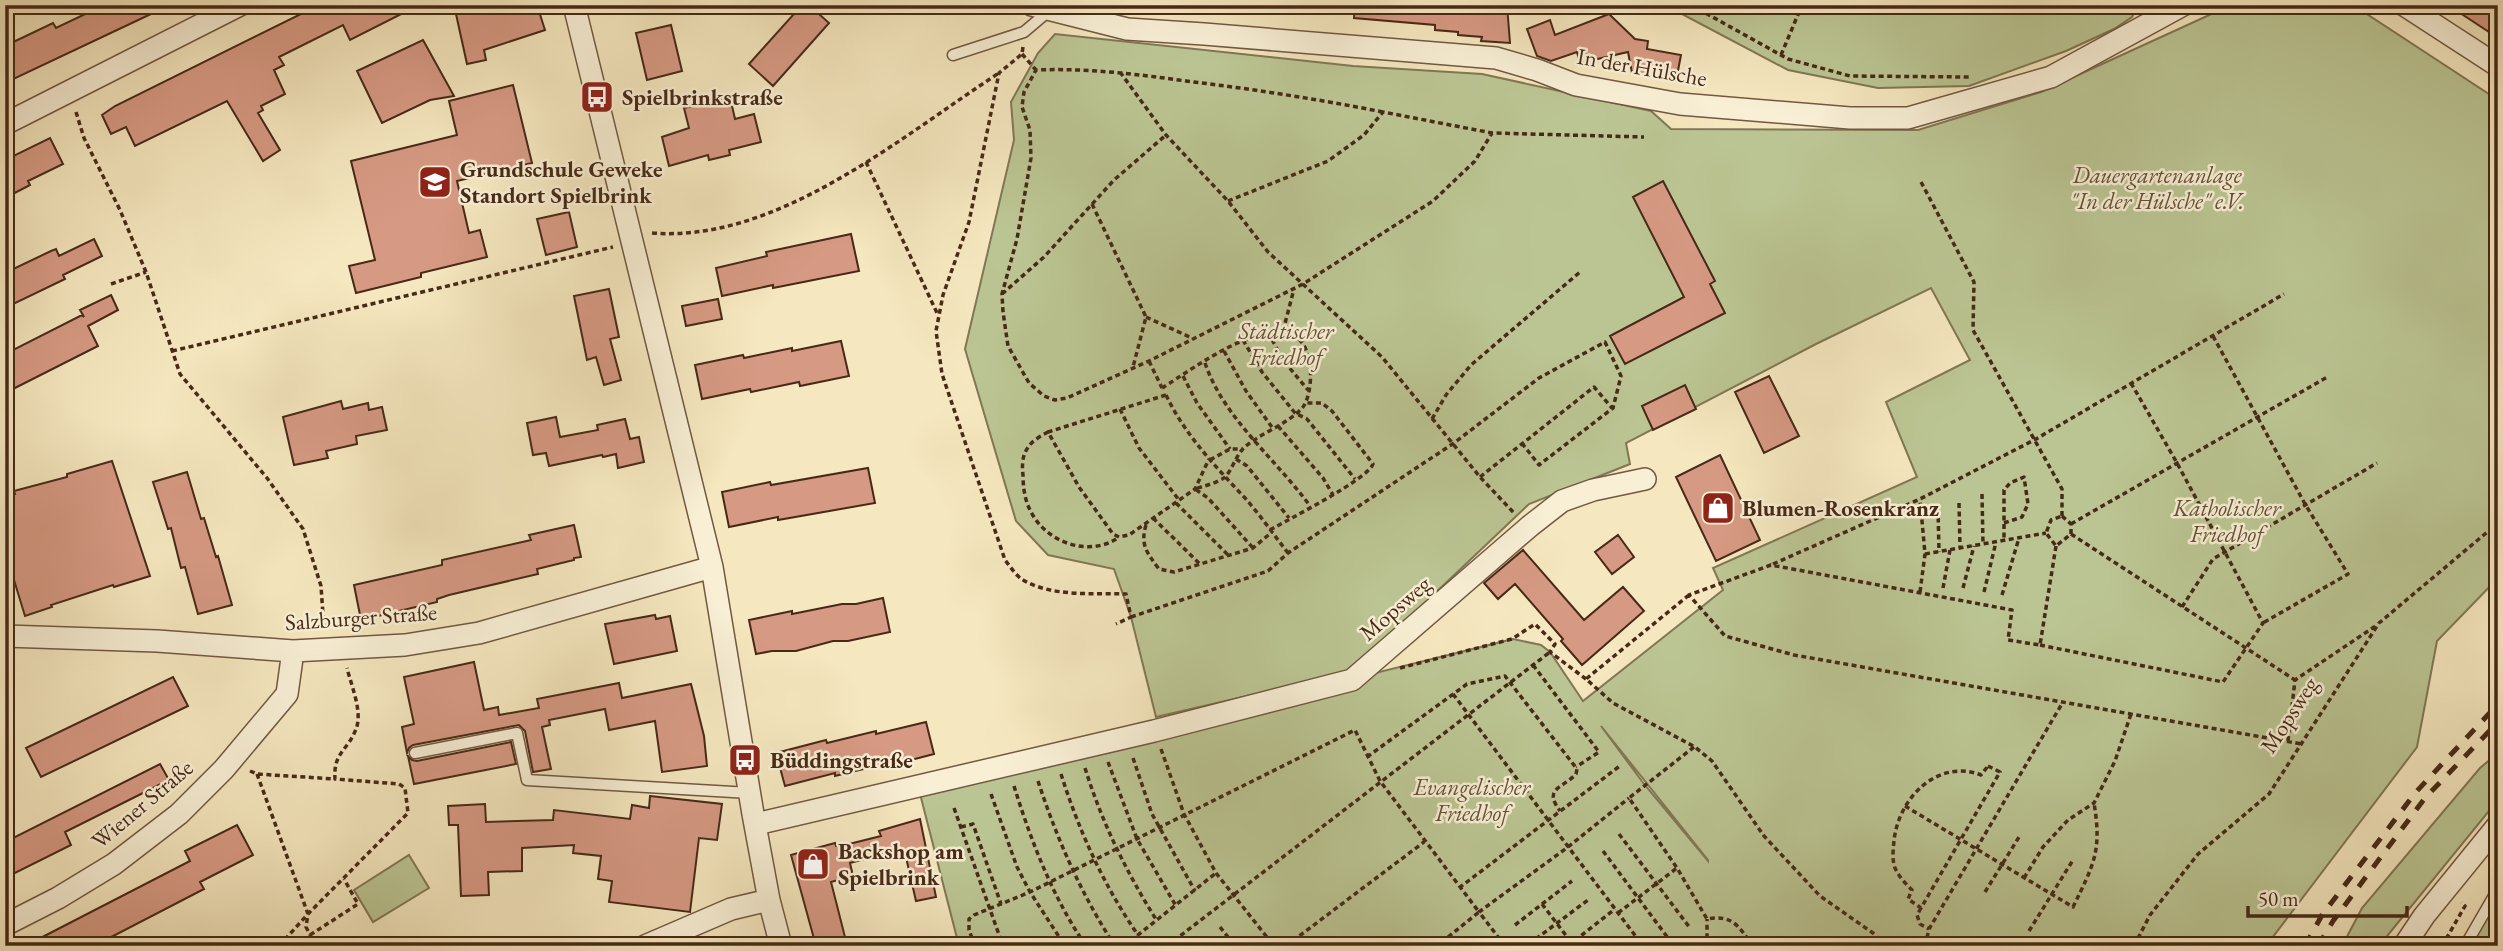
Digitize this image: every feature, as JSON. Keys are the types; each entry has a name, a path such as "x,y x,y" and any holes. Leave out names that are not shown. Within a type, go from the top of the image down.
{"street":[{"path":"5,124 240,5"},
{"path":"574,5 712,567 769,900 781,946"},
{"name":"In der Hülsche","path":"1041,7 1127,29 1496,58 1576,85 1680,104 1850,118 1908,118 2051,78 2157,13 2183,5"},
{"path":"2404,5 2498,66"},
{"name":"Mopsweg","path":"1154,730 1352,680 1530,526 1563,501 1593,490 1645,479"},
{"name":"Salzburger Straße","path":"5,636 148,640 293,651 405,645 479,633 712,567"},
{"name":"Wiener Straße","path":"5,925 58,898 114,864 179,814 231,761 287,694 293,651"},
{"path":"756,824 1154,730"},
{"path":"2404,946 2498,825"},
{"path":"645,946 730,909 769,900"}],"lane":[{"path":"953,55 1024,32 1041,7"},
{"path":"415,754 517,733 527,780 750,793"},
{"path":"2465,946 2498,889"}],"path":[{"path":"1691,5 1781,55 1850,76 1978,76"},
{"path":"1781,55 1802,5"},
{"path":"172,351 631,237 684,234 744,222 802,200 866,162 999,73 1022,54 1024,32"},
{"path":"1022,54 1036,70"},
{"path":"1036,70 1120,72 1287,93 1492,133 1644,137"},
{"path":"1036,70 1024,92 1022,107 1030,130 1031,158 1017,239 1002,294 1008,346 1029,383 1044,396 1055,400 1068,398 1149,361 1303,284 1433,201 1475,160 1492,133"},
{"path":"1120,72 1166,135 1227,201 1268,252 1382,357 1480,477 1530,526"},
{"path":"999,73 969,222 943,295 936,331 942,374 1004,560 1021,580 1044,588 1068,592 1126,594 1131,617"},
{"path":"69,92 85,138 146,272 180,374 267,478 303,529 321,586 334,649 359,719 356,730 334,765 335,779"},
{"path":"1227,201 1328,161 1364,135 1383,112"},
{"path":"1002,294 1044,257 1114,180 1166,135"},
{"path":"866,162 939,316"},
{"path":"1921,183 1974,282 1973,330 2062,489 2062,516 2071,524 2071,534"},
{"path":"1092,204 1146,317 1194,339"},
{"path":"111,284 146,272"},
{"path":"1432,419 1446,395 1471,365 1580,272"},
{"path":"1283,331 1294,289"},
{"path":"1586,678 1689,596 1771,565 1920,499 2036,439 2284,294"},
{"path":"1133,367 1146,317"},
{"path":"1162,388 1244,340 1268,332 1283,331 1296,336 1305,346 1309,358 1311,374 1305,403 1276,428 1242,449 1224,478 1195,489 1129,535 1119,537 1108,545 1072,545 1045,531 1031,513 1025,498 1022,464 1027,448 1048,432 1166,395"},
{"path":"1268,332 1283,360 1308,390"},
{"path":"1771,565 2012,610 2008,640 2223,682 2263,623 2348,574 2305,503 2213,336"},
{"path":"1244,340 1262,372 1295,413 1307,419 1355,480"},
{"path":"1116,624 1268,571 1288,553 1454,443 1539,378 1605,342 1621,376 1613,408 1539,465 1521,442"},
{"path":"1224,351 1246,391 1322,478 1333,495"},
{"path":"1149,361 1166,395 1209,460 1245,499 1288,553"},
{"path":"1205,363 1209,376 1254,442 1289,477 1310,506"},
{"path":"1184,376 1197,403 1230,449"},
{"path":"2071,524 2329,376"},
{"path":"2131,383 2263,623"},
{"path":"1480,477 1594,387 1613,408"},
{"path":"1147,523 1143,536 1145,549 1159,569 1174,572 1253,548 1289,518 1333,495 1371,470 1373,464 1369,457 1332,411 1322,403 1305,403"},
{"path":"1120,409 1139,448 1177,501 1229,556"},
{"path":"1048,432 1079,487 1113,534 1119,537"},
{"path":"1195,489 1209,460 1230,449 1242,449"},
{"path":"1236,459 1247,466 1289,518"},
{"path":"2182,607 2213,559 2377,463"},
{"path":"2004,523 2022,517 2028,504 2024,477 2010,483 2004,490 2004,523 2004,540"},
{"path":"1195,489 1209,498 1253,548"},
{"path":"1982,494 1983,544"},
{"path":"1920,499 1925,554 1920,592"},
{"path":"1959,503 1960,548"},
{"path":"1938,509 1939,552"},
{"path":"2046,533 2051,520 2062,516"},
{"path":"1153,518 1201,565"},
{"name":"Mopsweg","path":"2134,946 2150,915 2198,854 2269,794 2379,623 2498,523"},
{"path":"1925,554 2046,533"},
{"path":"2046,533 2056,546"},
{"path":"2040,645 2056,546 2071,534"},
{"path":"2071,534 2295,680"},
{"path":"2002,595 2019,538"},
{"path":"1984,592 1996,542"},
{"path":"1964,588 1974,546"},
{"path":"1943,588 1950,550"},
{"path":"1689,596 1725,636 1794,655 2302,744"},
{"path":"2288,742 2295,680 2379,623"},
{"path":"1167,946 1533,666 1550,652 1555,644 1535,624 1512,639 1392,669"},
{"path":"1550,652 1586,678 1614,703 1695,747 1712,761 1764,835 1819,896 1873,933 1885,946"},
{"path":"1533,666 1600,752 1576,767"},
{"path":"1367,757 1467,684 1505,676 1576,767 1576,774 1553,794 1554,803 1560,811"},
{"path":"1453,694 1643,946"},
{"path":"1925,946 1929,929 2063,702"},
{"path":"2024,879 2043,847 2068,820 2094,803 2115,761 2132,714"},
{"path":"1154,730 1184,814 1216,873 1273,946"},
{"path":"975,946 969,930 969,919 1030,892 1356,730 1380,781 1505,946"},
{"path":"1437,946 1695,747"},
{"path":"1132,756 1152,814 1195,891"},
{"path":"231,761 240,768 257,774 399,783 405,789 408,813 279,946"},
{"path":"1108,762 1137,839 1176,906"},
{"path":"1459,888 1621,765"},
{"path":"1921,908 1908,899 1912,890 1895,867 1895,831 1905,806 1922,786 1948,772 1960,769 1981,775 1988,766 2000,772 1959,839 1921,908 1916,915 1920,923 1929,929"},
{"path":"1085,768 1116,849 1157,921"},
{"path":"257,774 308,914 306,927 316,946"},
{"path":"1061,774 1070,803 1110,894 1138,935"},
{"path":"1038,781 1058,840 1072,871 1115,946"},
{"path":"1014,786 1051,881 1086,946"},
{"path":"991,794 1004,836 1030,892 1065,946"},
{"path":"1629,798 1677,868 1707,919 1707,941 1704,946"},
{"path":"1905,806 2073,907 2098,846 2094,803"},
{"path":"954,808 1003,946"},
{"path":"961,827 973,824 1002,904"},
{"path":"1619,834 1690,928"},
{"path":"1985,892 2020,837"},
{"path":"1286,946 1425,841"},
{"path":"1603,851 1671,942"},
{"path":"2029,931 2073,860"},
{"path":"1542,904 1571,945 1677,868"},
{"path":"1124,946 1216,873"},
{"path":"310,934 358,904 344,879"},
{"path":"1515,925 1572,881"},
{"path":"2442,946 2465,906 2445,890"},
{"path":"1529,944 1588,900"},
{"path":"1707,919 1724,918 1735,922 1753,946"},
{"path":"1220,927 1235,946"},
{"path":"1603,946 1615,936"},
{"path":"1205,940 1209,946"}],"green space":[{"path":"1665,5 2138,5 2132,17 2114,29 2066,51 1969,86 1878,88 1788,70"},
{"path":"2231,5 2353,5 2498,100 2498,578 2437,641 2417,747 2266,946 959,946 918,786 1513,639 1541,645 1550,652 1583,701 1723,590 1713,568 1917,477 1886,402 1970,360 1931,288 1816,344 1626,443 1630,464 1529,504 1352,672 1156,717 1131,617 1114,569 1048,555 1016,521 965,349 1014,140 1011,102 1038,53 1055,34 1353,66 1482,74 1651,111 1671,129 1918,130 2041,92","holes":["1601,726 1708,860 1644,784"]},
{"path":"2498,753 2498,800 2379,946 2342,946 2362,908 2480,768"},
{"path":"409,855 429,888 373,922 354,890"},
{"path":"2498,899 2498,946 2470,946"}],"building":[{"path":"104,5 170,5 5,83 5,46 53,23 56,28"},
{"path":"319,5 419,5 350,40 343,25 279,57 284,65 274,70 285,94 261,106 263,110 258,113 280,150 263,161 227,101 135,146 126,127 111,134 102,115 115,106"},
{"path":"454,5 537,5 545,30 484,50 486,60 467,64"},
{"path":"802,5 809,5 829,23 773,86 749,64"},
{"path":"1355,5 1507,5 1510,43 1481,41 1482,37 1435,30 1435,25 1354,18"},
{"path":"2448,5 2498,5 2498,38"},
{"path":"1609,14 1635,39 1648,41 1647,49 1681,55 1676,81 1632,73 1628,52 1580,63 1577,52 1551,61 1537,56 1527,29 1550,20 1555,35"},
{"path":"671,25 682,71 647,80 636,33"},
{"path":"423,40 454,96 430,100 382,123 357,71"},
{"path":"513,85 532,163 457,181 469,233 480,230 487,257 356,293 349,266 375,260 351,161 457,135 449,101"},
{"path":"730,97 735,119 754,114 761,142 729,150 730,155 709,160 708,155 669,166 662,137 689,128 684,108"},
{"path":"50,138 63,164 28,181 30,185 5,198 5,160"},
{"path":"1663,181 1715,281 1710,284 1725,313 1625,364 1610,336 1684,297 1633,197"},
{"path":"569,212 577,247 546,255 537,219"},
{"path":"851,234 859,271 722,296 716,268 767,256 766,252"},
{"path":"94,239 102,256 63,275 65,279 5,308 5,273 56,249 59,256"},
{"path":"609,289 619,337 610,339 621,380 604,385 596,357 587,360 574,296"},
{"path":"111,295 118,310 88,326 98,346 5,393 5,354 82,315 84,317 80,310"},
{"path":"718,299 722,319 686,326 682,306"},
{"path":"841,341 849,376 800,386 799,382 751,392 750,389 702,399 695,365"},
{"path":"1769,376 1799,436 1764,453 1735,392"},
{"path":"1685,385 1696,409 1653,430 1642,406"},
{"path":"341,401 343,409 368,403 369,410 382,407 387,430 356,436 357,444 326,451 328,458 294,465 283,417"},
{"path":"556,417 560,437 598,430 597,425 625,419 630,439 639,437 644,462 618,468 616,454 549,466 546,453 533,455 527,423"},
{"name":"Blumen-Rosenkranz","path":"1720,455 1760,540 1716,561 1676,477"},
{"path":"112,461 150,576 114,587 113,585 25,616 14,580 5,583 5,496"},
{"path":"868,468 875,503 729,527 722,492"},
{"path":"187,472 201,519 204,518 216,557 218,556 232,605 198,614 185,567 181,568 171,528 168,529 153,482"},
{"path":"574,525 581,557 537,569 538,574 361,620 354,585 442,565 442,560 531,540 529,535"},
{"path":"1618,535 1634,557 1612,574 1595,552"},
{"path":"1523,550 1584,620 1623,587 1644,611 1582,665 1515,584 1498,599 1484,583"},
{"path":"883,598 890,632 848,641 833,641 796,651 756,654 749,620"},
{"path":"655,615 656,619 670,616 677,651 614,664 605,624"},
{"path":"474,662 484,710 498,707 499,715 539,708 537,699 619,683 622,698 691,684 704,736 707,766 662,772 655,721 609,730 605,709 549,720 550,725 542,727 551,769 533,772 525,731 519,725 413,745 407,753 402,727 414,724 404,677"},
{"path":"173,677 188,706 41,777 26,748"},
{"path":"926,722 934,754 884,767 884,764 835,776 835,773 785,786 776,753 826,740 827,743"},
{"path":"511,742 516,764 414,784 408,756 417,761"},
{"path":"160,764 169,780 65,832 71,845 5,878 5,842"},
{"path":"650,796 722,804 717,840 699,838 690,912 609,902 612,881 598,879 601,856 573,853 574,845 522,848 522,871 488,872 489,895 461,896 458,825 449,825 448,806 485,804 486,822 553,820 554,810 630,819 632,805 649,808"},
{"path":"920,819 936,897 916,901 905,853 887,858 886,853 850,863 853,876 831,882 846,941 816,946 791,855 835,843 836,846 845,845 881,836 879,831"},
{"path":"237,825 253,855 200,882 204,889 94,946 25,946 190,861 185,851"}],"railway":[{"path":"2305,946 2322,915 2416,792 2498,704"},
{"path":"2318,946 2333,921 2425,798 2498,722"}],"place":[{"name":"Spielbrinkstraße","path":"597,97"},
{"name":"Grundschule Geweke Standort Spielbrink","path":"435,182"},
{"name":"Blumen-Rosenkranz","path":"1718,508"},
{"name":"Büddingstraße","path":"745,760"},
{"name":"Backshop am Spielbrink","path":"813,864"}],"park label":[{"name":"Dauergartenanlage \"In der Hülsche\" e.V.","path":"2157,188"},
{"name":"Städtischer Friedhof","path":"1286,344"},
{"name":"Katholischer Friedhof","path":"2227,521"},
{"name":"Evangelischer Friedhof","path":"1472,800"}]}
